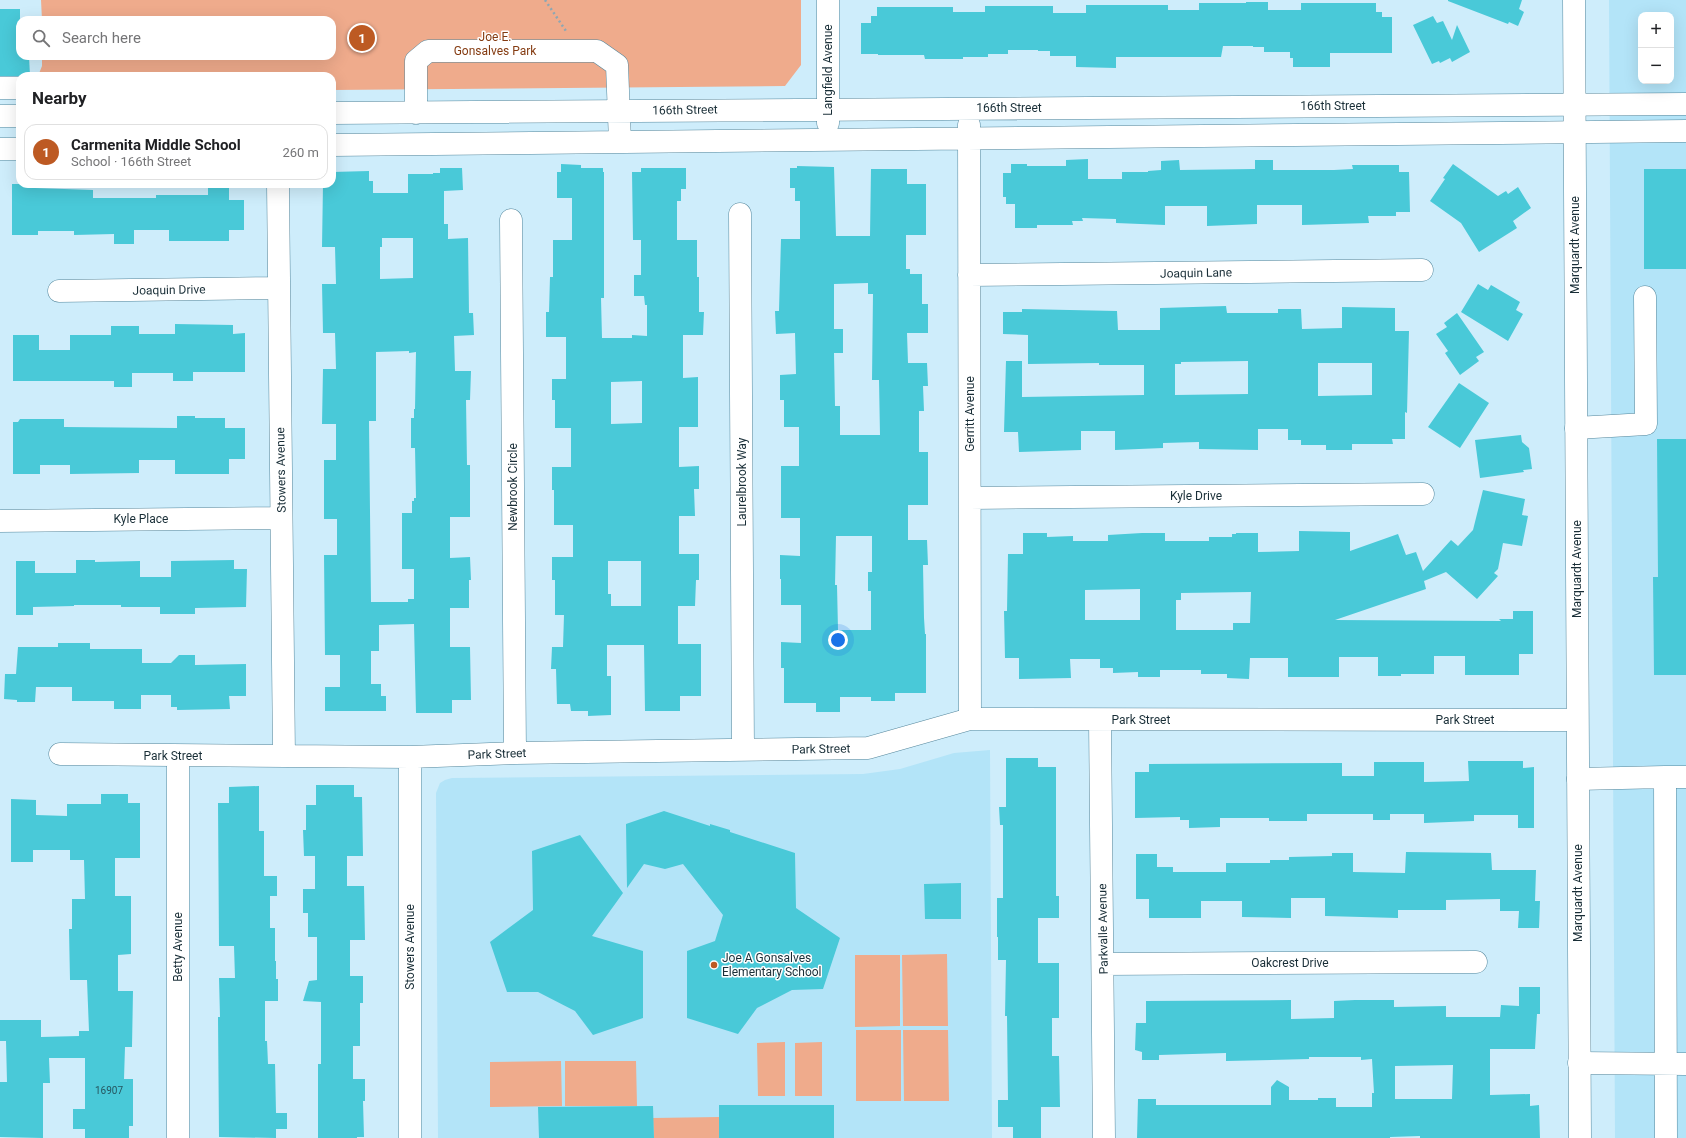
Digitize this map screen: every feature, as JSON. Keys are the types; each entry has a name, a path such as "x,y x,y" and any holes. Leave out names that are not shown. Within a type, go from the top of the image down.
{"street":[{"name":"Langfield Avenue","path":"828,0 828,141"},
{"name":"Marquardt Avenue","path":"1574,0 1580,1138"},
{"path":"416,113 416,60 428,51 597,51 617,65 620,142"},
{"path":"0,88 16,88"},
{"name":"166th Street","path":"336,113 1686,104"},
{"name":"Gerritt Avenue","path":"969,108 970,719"},
{"path":"0,116 16,116"},
{"path":"336,146 1574,133 1686,130"},
{"path":"0,149 16,149"},
{"name":"Stowers Avenue","path":"278,188 284,756"},
{"name":"Laurelbrook Way","path":"740,214 743,750"},
{"name":"Newbrook Circle","path":"511,220 515,753"},
{"name":"Joaquin Lane","path":"969,275 1422,270"},
{"name":"Joaquin Drive","path":"58,291 279,288"},
{"path":"1576,428 1646,424 1645,297"},
{"name":"Kyle Drive","path":"970,498 1423,494"},
{"name":"Kyle Place","path":"0,520 281,518"},
{"name":"Park Street","path":"60,754 410,757 515,753 868,748 970,719 1577,720"},
{"name":"Parkvalle Avenue","path":"1100,720 1104,1138"},
{"name":"Betty Avenue","path":"178,756 178,1138"},
{"name":"Stowers Avenue","path":"410,757 410,1138"},
{"path":"1578,779 1676,777 1676,1064 1666,1138"},
{"name":"Oakcrest Drive","path":"1103,964 1476,962"},
{"path":"1579,1063 1676,1064"}],"path":[{"path":"545,0 569,36 569,51"}],"shaded area":[{"path":"1609,0 1686,0 1686,1138 1615,1138"},
{"name":"Joe A Gonsalves Elementary School","path":"990,750 992,1138 438,1138 436,793 440,783 452,778 863,774 900,769 954,753"}],"green space":[{"name":"Joe E. Gonsalves Park","path":"41,0 801,0 801,65 785,86 336,90 336,72 40,72 42,60 336,60 336,16 42,16"},
{"path":"947,954 948,1026 903,1026 902,955"},
{"path":"855,955 900,955 900,1026 855,1027"},
{"path":"856,1030 901,1030 901,1101 856,1101"},
{"path":"903,1030 948,1030 949,1101 904,1101"},
{"path":"785,1042 785,1096 758,1096 757,1043"},
{"path":"822,1042 822,1096 795,1096 795,1043"},
{"path":"561,1061 562,1106 490,1107 490,1062"},
{"path":"565,1061 636,1061 637,1106 565,1106"},
{"path":"719,1117 719,1138 654,1138 653,1118"}],"building":[{"path":"1448,0 1522,0 1519,9 1524,12 1518,26 1509,22 1508,24"},
{"path":"1268,2 1268,10 1301,10 1301,3 1376,3 1376,12 1382,12 1382,17 1392,17 1392,53 1330,53 1330,67 1293,67 1293,58 1290,58 1290,52 1264,52 1264,47 1253,46 1223,46 1221,57 1116,57 1116,68 1076,67 1076,56 1050,56 1050,51 1038,50 1008,50 1008,54 988,54 988,57 963,57 963,59 925,59 924,55 861,54 861,23 871,23 871,16 877,16 877,7 953,7 953,12 985,12 985,6 1053,6 1053,13 1086,13 1086,5 1168,5 1168,10 1199,10 1199,3"},
{"path":"0,9 20,9 20,16 16,16 16,60 29,60 30,72 16,72 16,76 0,76"},
{"path":"1433,16 1437,23 1443,21 1452,40 1457,25 1470,52 1452,62 1450,58 1440,63 1439,61 1432,64 1413,25"},
{"path":"1088,159 1088,179 1122,179 1122,172 1148,172 1161,170 1161,161 1179,160 1180,170 1255,169 1255,160 1273,160 1273,170 1334,170 1353,169 1352,165 1399,165 1399,172 1409,172 1410,212 1396,212 1396,216 1368,216 1369,223 1302,225 1302,205 1257,205 1257,224 1207,226 1207,206 1165,206 1165,225 1116,223 1116,219 1082,218 1083,221 1072,221 1073,225 1037,225 1037,228 1015,228 1015,204 1006,204 1006,197 1003,197 1003,173 1011,173 1011,164 1027,164 1027,166 1066,166 1066,160"},
{"path":"561,164 581,165 581,168 603,168 604,298 601,298 602,338 632,338 632,335 647,336 647,305 645,305 644,296 634,296 634,275 641,275 641,240 633,240 632,172 641,172 641,168 686,168 686,189 681,189 681,201 677,201 677,240 697,240 699,312 704,312 703,335 683,335 683,378 698,377 698,427 679,427 679,467 699,466 699,489 694,489 695,516 679,516 679,554 699,554 699,580 696,580 695,606 678,606 678,644 701,644 701,696 680,696 680,711 645,711 644,645 607,645 607,676 611,676 611,715 588,716 588,711 571,711 570,704 557,704 556,669 551,669 552,647 563,647 564,615 555,615 555,580 552,580 552,557 573,557 573,525 554,525 554,490 552,490 552,467 571,467 571,428 555,428 555,400 552,400 552,379 566,379 566,337 546,337 546,312 549,312 550,277 553,277 553,240 572,240 572,198 557,198 557,172 561,172","holes":["642,381 642,423 611,424 611,382","608,561 641,561 641,606 611,606 611,594 608,594"]},
{"path":"1453,164 1498,196 1506,191 1508,194 1518,187 1531,208 1513,221 1517,228 1479,252 1461,223 1430,201"},
{"path":"797,166 834,167 836,236 870,236 871,169 907,169 907,184 926,184 926,235 906,235 906,269 910,269 910,274 922,274 922,304 928,304 928,333 907,333 908,363 927,363 928,386 923,386 924,411 919,411 919,452 928,452 928,505 908,505 908,540 927,540 928,565 923,565 924,618 926,634 926,693 895,693 895,701 871,701 871,697 840,697 840,712 816,712 816,703 784,703 784,668 781,668 781,642 801,643 801,605 781,605 780,579 780,555 800,556 800,518 781,518 781,466 799,466 799,427 784,427 784,400 780,400 780,375 796,374 795,333 776,334 775,311 779,311 781,239 800,239 800,201 795,201 795,188 790,188 790,168 797,168","holes":["868,283 868,294 873,294 872,380 879,380 880,435 840,435 840,406 835,406 834,353 843,353 843,329 834,329 834,284","836,536 872,536 872,572 868,572 868,591 871,591 871,630 838,630 837,585 835,585"]},
{"path":"440,168 462,168 463,190 444,191 444,224 448,224 448,239 468,238 469,313 473,313 474,335 454,336 455,371 471,371 470,400 466,400 467,465 470,465 470,517 450,517 450,558 470,557 471,580 469,580 469,608 450,608 450,647 470,647 471,700 452,700 452,713 416,713 414,624 379,625 379,651 371,651 371,684 381,684 381,696 386,696 386,711 325,711 325,687 340,687 340,655 325,655 324,555 337,555 337,519 324,519 324,460 336,460 336,424 322,424 323,369 336,369 335,333 323,333 322,284 336,284 335,247 322,247 323,188 336,188 336,172 369,171 369,181 373,181 373,193 408,193 408,174 440,173","holes":["382,238 413,238 413,278 380,279 380,247 382,247","409,351 409,353 416,352 415,409 414,418 411,418 411,448 415,448 416,498 412,501 412,513 402,513 402,569 414,569 414,599 408,599 408,602 371,602 369,421 376,421 376,352"]},
{"path":"1644,169 1686,169 1686,269 1644,269"},
{"path":"12,184 16,184 16,188 93,190 93,198 156,198 156,195 208,195 208,188 229,188 229,200 244,200 244,230 229,230 229,241 169,241 169,230 134,230 134,244 114,244 114,234 74,235 74,231 38,231 38,235 12,235"},
{"path":"1478,284 1488,290 1491,285 1520,302 1516,310 1523,314 1508,341 1461,312"},
{"path":"1226,306 1227,313 1278,313 1278,309 1301,309 1302,329 1342,328 1342,307 1395,308 1395,331 1409,331 1405,439 1392,439 1393,444 1352,444 1352,450 1326,450 1326,445 1301,445 1301,440 1288,440 1288,429 1258,429 1258,450 1199,449 1199,442 1163,443 1163,448 1115,450 1115,431 1081,431 1081,450 1019,452 1018,432 1004,432 1006,361 1022,361 1022,397 1144,395 1144,365 1099,365 1099,363 1028,364 1028,335 1003,334 1003,312 1022,312 1022,309 1117,311 1118,330 1160,330 1160,308","holes":["1248,361 1248,394 1175,395 1175,364 1181,364 1181,362","1318,363 1372,363 1372,395 1318,396"]},
{"path":"1457,313 1484,352 1476,357 1479,361 1460,375 1445,353 1448,351 1436,334 1447,327 1444,323"},
{"path":"175,324 233,325 233,334 245,333 245,372 193,372 193,381 173,381 173,373 132,373 132,387 114,387 114,381 13,381 13,335 39,335 39,350 70,350 70,335 111,335 111,326 139,326 139,334 175,334"},
{"path":"1459,383 1489,403 1460,448 1428,427"},
{"path":"177,416 195,416 195,418 225,418 225,428 245,428 245,459 229,459 229,474 175,474 175,460 139,460 139,473 70,474 70,465 40,465 40,474 13,474 13,422 18,422 20,419 64,419 64,427 177,428"},
{"path":"1521,435 1522,442 1529,448 1532,469 1523,470 1524,472 1480,478 1475,440"},
{"path":"1657,439 1686,439 1686,675 1654,675 1653,577 1658,577"},
{"path":"1483,490 1525,499 1522,515 1528,516 1522,546 1503,543 1498,569 1494,573 1498,576 1477,599 1446,572 1424,581 1426,589 1335,620 1501,621 1499,619 1513,619 1513,611 1533,611 1533,654 1519,654 1519,675 1465,675 1465,656 1434,656 1434,674 1401,674 1401,676 1378,676 1378,657 1339,657 1339,677 1288,677 1288,658 1250,658 1249,679 1227,678 1227,674 1201,674 1201,670 1160,670 1160,677 1138,677 1138,672 1113,673 1113,668 1100,668 1100,659 1070,659 1071,678 1019,679 1019,658 1005,658 1004,611 1007,611 1008,554 1023,554 1023,533 1047,533 1047,537 1073,536 1073,541 1108,541 1108,535 1165,533 1165,541 1209,541 1209,537 1232,537 1232,534 1236,533 1258,533 1258,552 1299,551 1299,531 1350,532 1350,551 1398,534 1406,555 1416,552 1423,571 1451,540 1458,546 1473,530","holes":["1140,589 1140,620 1085,620 1085,590","1251,592 1250,623 1233,623 1233,630 1176,630 1176,600 1181,600 1181,593"]},
{"path":"76,560 95,560 95,562 140,561 140,577 171,577 171,561 234,560 234,569 247,569 246,607 195,608 195,614 160,614 160,607 74,605 33,607 33,615 16,615 16,561 35,561 35,573 76,573"},
{"path":"58,643 90,643 90,649 142,649 142,663 171,663 179,655 195,655 195,665 246,664 246,696 229,696 230,709 177,710 177,707 171,707 171,695 141,695 141,709 114,709 114,701 72,701 72,687 36,687 35,702 17,702 17,700 4,699 5,674 16,674 18,647 58,647"},
{"path":"1006,758 1038,758 1038,767 1056,767 1056,896 1059,896 1059,918 1038,918 1038,963 1059,963 1059,1018 1052,1018 1052,1056 1059,1056 1060,1107 1041,1107 1041,1138 1013,1138 1013,1127 998,1127 998,1100 1008,1100 1007,1016 1005,1016 1006,960 998,960 997,937 997,898 1003,898 1003,825 1000,825 999,807 1006,807"},
{"path":"1468,761 1523,761 1523,768 1534,767 1534,828 1518,828 1518,815 1474,815 1474,821 1424,823 1424,814 1390,814 1390,820 1373,820 1373,814 1307,814 1307,821 1269,821 1269,818 1220,818 1220,827 1189,828 1189,820 1180,820 1180,817 1135,818 1135,772 1149,772 1149,764 1342,763 1342,776 1374,776 1374,762 1424,762 1424,782 1469,781"},
{"path":"316,785 354,785 354,797 362,797 363,856 347,856 347,886 364,886 365,940 350,940 350,976 363,976 363,1003 360,1003 360,1046 353,1046 353,1079 365,1079 365,1101 363,1101 364,1137 357,1138 318,1138 318,1064 321,1064 321,1002 303,1001 309,981 317,980 317,937 308,937 308,913 303,913 303,889 315,889 315,856 304,856 303,830 306,830 306,805 316,805"},
{"path":"259,786 259,831 264,831 264,876 277,876 277,896 270,896 270,928 275,928 275,961 276,979 278,979 278,1001 265,1001 265,1041 267,1041 268,1064 275,1064 276,1113 287,1113 287,1129 276,1129 276,1138 219,1137 219,978 235,978 234,946 219,946 218,803 229,803 229,787"},
{"path":"101,794 128,794 128,803 140,803 140,858 115,858 115,896 131,896 131,954 118,955 118,991 133,991 132,1047 125,1047 124,1079 133,1079 133,1126 129,1126 129,1138 85,1138 85,1129 73,1129 73,1109 85,1109 85,1058 49,1058 50,1083 43,1083 43,1138 0,1137 0,1082 7,1082 6,1041 0,1041 0,1020 41,1020 41,1037 79,1036 79,1031 89,1031 87,980 70,980 69,929 72,929 72,899 85,899 84,860 70,860 70,850 33,850 33,862 11,862 11,799 36,800 36,815 67,816 67,804 101,804"},
{"path":"664,811 710,826 710,824 730,830 730,832 795,853 796,908 840,938 823,989 792,990 757,1008 738,1034 687,1018 687,951 715,941 723,915 683,864 665,869 644,864 627,888 626,824"},
{"path":"580,835 623,893 592,936 643,951 643,1018 593,1035 575,1011 538,992 507,992 490,942 533,910 532,851"},
{"path":"1406,852 1491,853 1492,870 1536,870 1535,901 1540,901 1539,928 1518,928 1519,911 1500,911 1500,899 1446,900 1446,910 1398,910 1398,918 1325,916 1325,898 1291,898 1291,918 1242,917 1242,901 1201,901 1201,918 1149,918 1149,899 1136,899 1136,854 1157,854 1157,867 1173,867 1173,872 1226,872 1226,863 1270,863 1270,860 1289,860 1289,857 1332,856 1332,853 1353,853 1353,872 1405,873"},
{"path":"961,883 961,919 925,919 924,884"},
{"path":"1519,987 1540,987 1540,1014 1537,1014 1535,1049 1490,1049 1490,1095 1530,1094 1530,1106 1539,1105 1540,1138 1420,1138 1420,1136 1390,1138 1137,1138 1138,1099 1156,1099 1156,1105 1271,1105 1271,1087 1277,1080 1289,1087 1289,1100 1318,1100 1318,1098 1336,1098 1336,1107 1372,1107 1372,1093 1374,1093 1372,1059 1361,1060 1361,1057 1309,1057 1309,1059 1226,1061 1226,1053 1159,1055 1159,1060 1142,1060 1142,1052 1135,1050 1136,1023 1146,1023 1146,1001 1291,1000 1291,1019 1334,1018 1334,1001 1394,1000 1394,1007 1446,1006 1446,1017 1500,1017 1501,1005 1519,1006","holes":["1453,1065 1452,1099 1395,1099 1395,1066"]},
{"path":"719,1105 834,1105 834,1138 719,1138"},
{"path":"653,1106 654,1138 539,1138 538,1107"}],"place":[{"name":"Carmenita Middle School","path":"362,38"},
{"name":"Joe A Gonsalves Elementary School","path":"714,965"}]}
